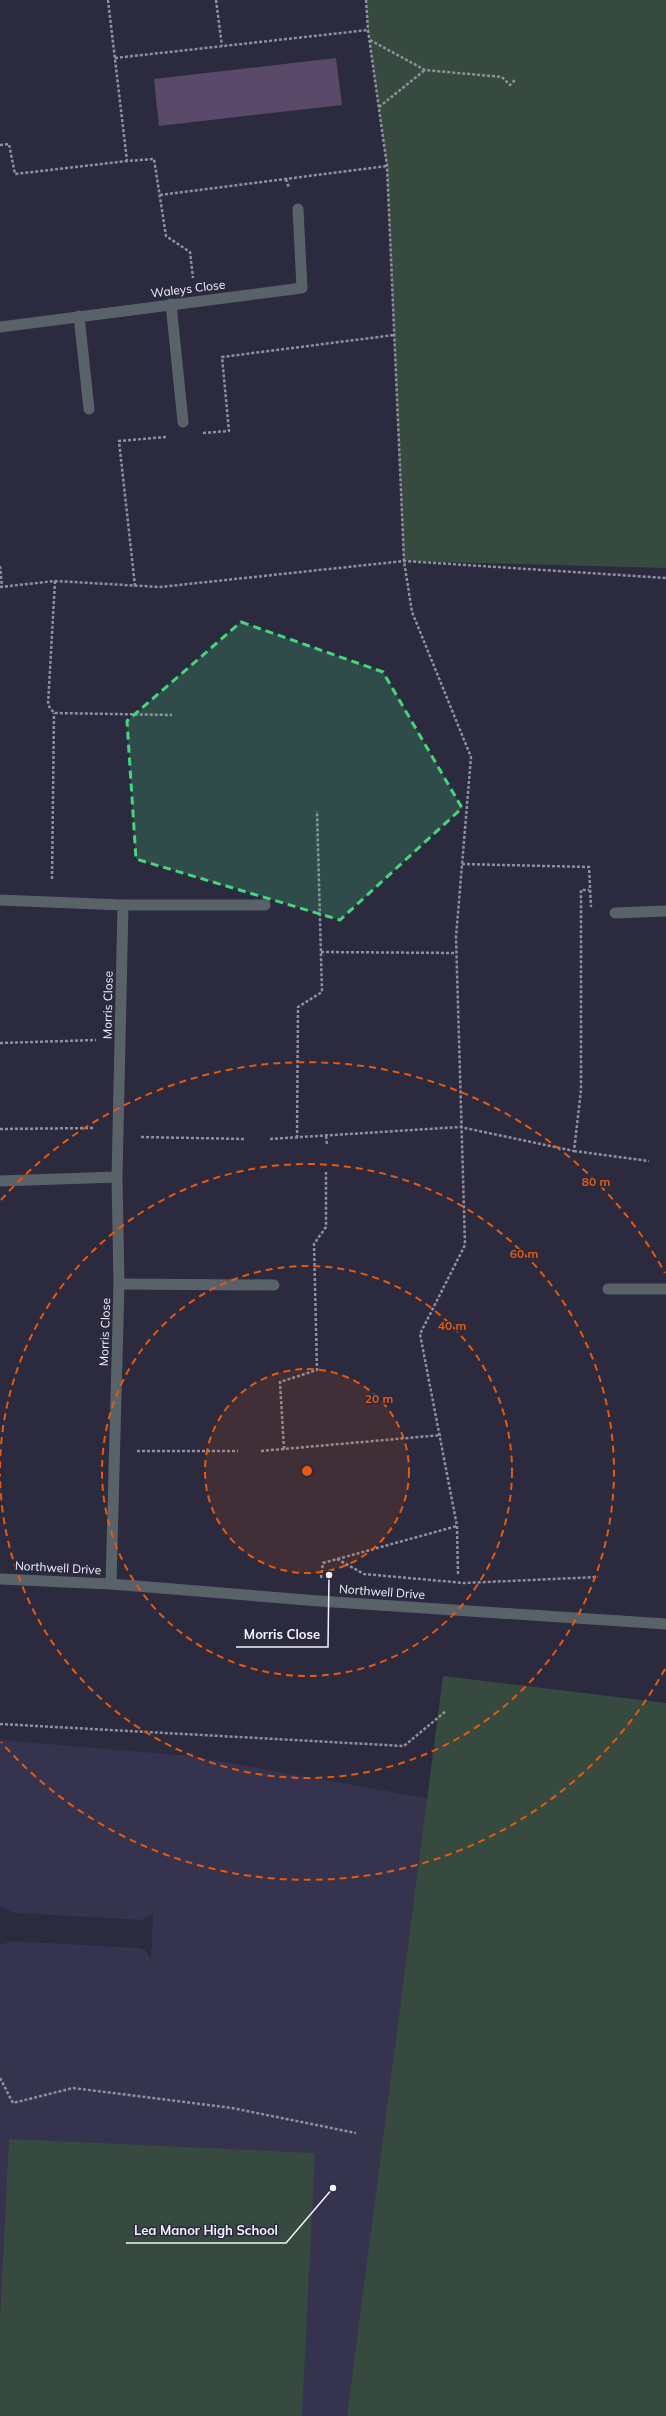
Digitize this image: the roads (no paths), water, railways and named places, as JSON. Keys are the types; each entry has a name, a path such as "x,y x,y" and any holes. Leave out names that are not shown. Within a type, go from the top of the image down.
{"street":[{"name":"Waleys Close","path":"0,326 302,288 298,209"},
{"path":"171,304 183,422"},
{"path":"79,316 89,409"},
{"path":"0,900 123,905 265,905"},
{"name":"Morris Close","path":"111,1584 119,1284 118,1132 123,905"},
{"path":"615,913 666,911"},
{"path":"0,1181 118,1177"},
{"path":"119,1284 274,1284"},
{"path":"608,1289 666,1289"},
{"name":"Northwell Drive","path":"0,1579 111,1584 319,1601 666,1624"}],"place":[{"name":"Morris Close","path":"329,1575"},
{"name":"Lea Manor High School","path":"333,2188"}]}
